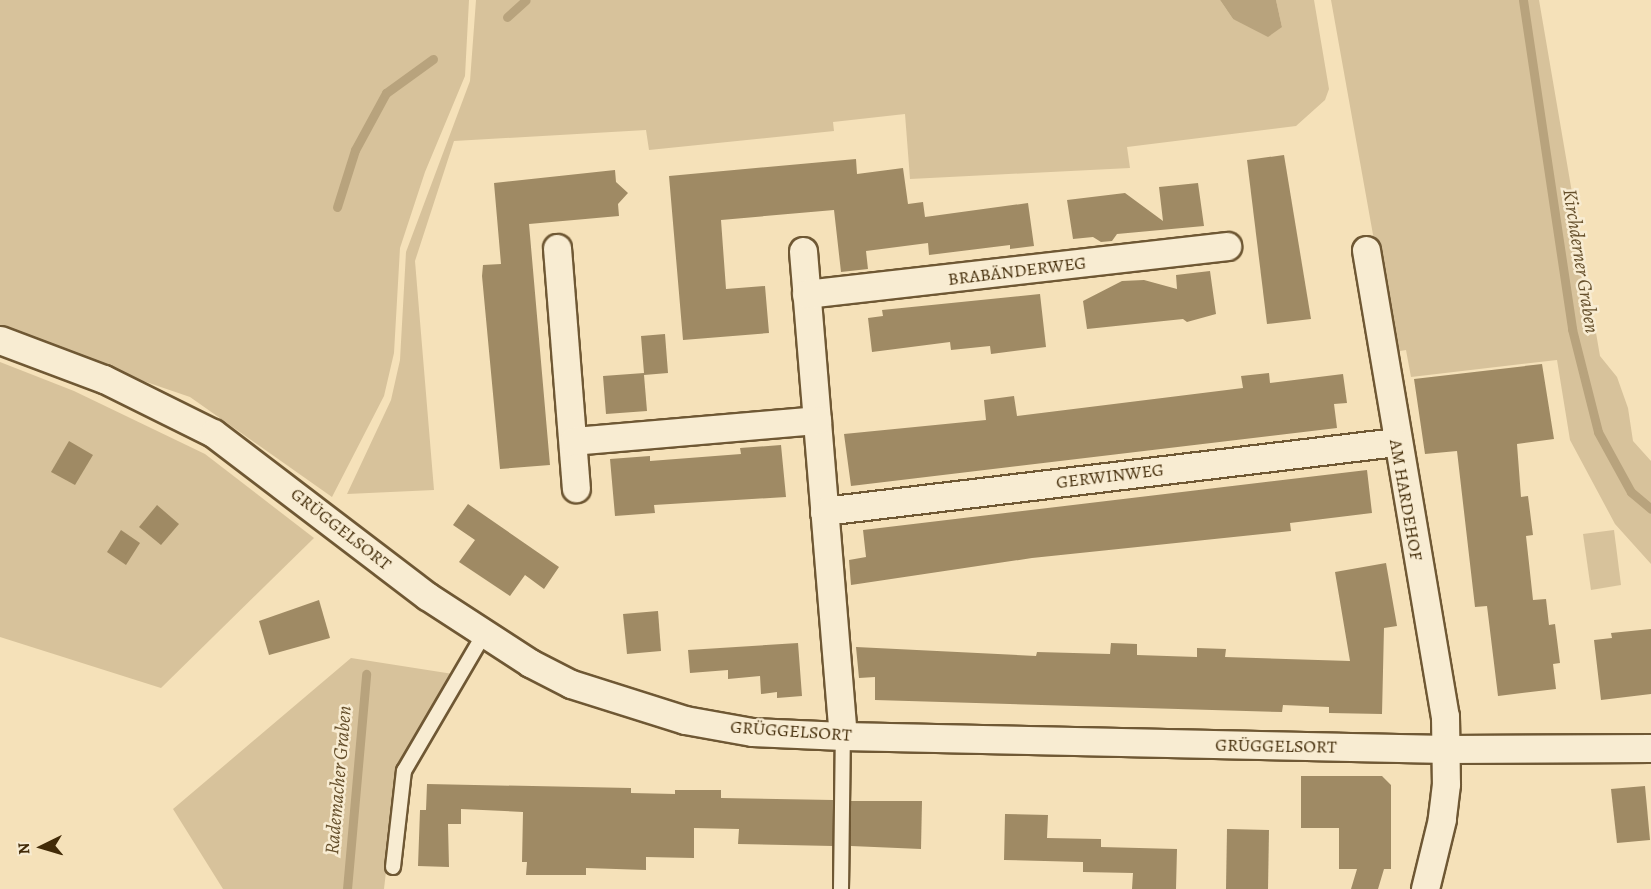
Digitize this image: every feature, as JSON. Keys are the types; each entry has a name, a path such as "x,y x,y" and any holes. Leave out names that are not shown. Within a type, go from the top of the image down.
{"street":[{"name":"BRABÄNDERWEG","path":"806,294 1227,246"},
{"path":"557,248 576,488"},
{"name":"AM HARDEHOF","path":"1366,250 1396,442 1445,716 1447,749 1442,819 1425,889"},
{"path":"803,251 843,736"},
{"name":"GRÜGGELSORT","path":"0,340 104,379 213,433 483,636 571,684 628,705 752,732 843,736 1447,749 1651,748"},
{"path":"573,441 817,420"},
{"name":"GERWINWEG","path":"824,511 1396,442"}],"lane":[{"path":"393,867 404,771 483,636"},
{"path":"841,889 843,736"}],"shaded area":[{"path":"0,0 469,0 465,76 425,172 400,248 394,353 384,396 332,497 190,397 0,332"},
{"path":"476,0 1220,0 1233,19 1282,27 1276,0 1314,0 1329,89 1325,100 1296,126 1127,147 1130,168 910,179 905,114 833,122 834,131 649,150 646,130 454,141 415,261 434,490 347,494 391,400 400,360 406,252 470,81"},
{"path":"1220,0 1276,0 1282,27 1268,37 1233,19"},
{"path":"1331,0 1539,0 1600,356 1617,377 1628,408 1633,441 1651,461 1651,564 1615,524 1570,440 1557,360 1411,377 1406,350 1394,352"},
{"path":"0,362 74,391 205,454 314,538 161,688 0,637"},
{"path":"1614,530 1621,585 1591,590 1583,534"},
{"path":"351,658 453,674 398,768 384,889 223,889 173,809"}],"building":[{"path":"1284,155 1311,319 1267,324 1247,160"},
{"path":"856,159 857,174 903,168 908,204 923,202 925,217 1028,203 1034,246 1010,249 1010,245 929,255 928,243 866,251 868,269 841,272 834,210 721,220 726,289 765,286 769,333 683,340 669,176"},
{"path":"615,170 616,182 628,193 618,204 619,216 529,224 550,465 500,469 482,276 483,265 501,264 494,183"},
{"path":"1198,183 1204,226 1117,234 1112,241 1101,242 1093,237 1073,239 1067,200 1125,193 1163,221 1159,187"},
{"path":"1210,271 1216,314 1187,322 1183,319 1087,329 1083,301 1122,281 1144,280 1177,289 1176,275"},
{"path":"1040,294 1046,347 991,354 990,346 951,350 950,342 872,352 868,318 883,316 882,310"},
{"path":"665,334 668,373 644,375 647,411 606,414 603,376 644,373 641,336"},
{"path":"1542,364 1554,439 1517,444 1521,497 1528,496 1533,535 1526,536 1533,600 1546,599 1549,625 1555,624 1560,663 1553,664 1556,689 1498,696 1487,606 1475,607 1457,451 1425,454 1414,379"},
{"path":"1269,373 1270,383 1343,374 1347,403 1334,404 1337,428 851,486 844,434 986,420 984,400 1014,396 1017,416 1243,388 1241,376"},
{"path":"69,441 93,455 75,485 51,472"},
{"path":"781,445 786,497 654,505 655,513 615,516 610,459 650,456 650,461 741,454 740,448"},
{"path":"1367,470 1372,513 1290,523 1291,531 1032,558 851,585 849,560 866,557 863,530"},
{"path":"468,504 559,567 544,589 525,575 510,596 459,562 475,540 453,525"},
{"path":"157,505 179,524 161,545 139,527"},
{"path":"121,530 140,543 126,565 107,552"},
{"path":"1386,563 1397,626 1384,628 1382,714 1329,713 1329,707 1283,705 1282,712 875,700 875,677 859,678 856,647 1036,656 1037,652 1110,654 1111,643 1137,644 1137,655 1197,657 1197,648 1226,649 1225,657 1350,661 1335,572"},
{"path":"319,600 330,638 269,655 259,621"},
{"path":"658,611 661,651 627,654 623,614"},
{"path":"1651,629 1651,694 1601,700 1594,640 1612,638 1611,633"},
{"path":"798,643 802,696 777,698 777,692 761,694 760,676 728,679 728,670 690,673 688,650"},
{"path":"1301,776 1382,776 1391,785 1391,869 1384,869 1378,889 1351,889 1357,869 1339,869 1339,828 1301,828"},
{"path":"427,784 631,788 631,793 675,794 675,790 721,790 721,798 833,800 833,846 738,844 739,829 694,828 694,858 646,857 646,870 586,868 586,875 526,875 527,862 522,862 523,812 461,809 461,824 448,824 449,867 418,866 420,810 426,810"},
{"path":"1645,786 1650,840 1617,843 1611,789"},
{"path":"851,801 922,801 921,849 851,846"},
{"path":"1005,814 1048,815 1047,838 1101,839 1101,847 1177,849 1176,889 1132,889 1133,873 1083,872 1083,862 1004,860"},
{"path":"1227,829 1269,830 1268,889 1226,889"}],"waterway":[{"path":"507,17 526,0"},
{"name":"Kirchderner Graben","path":"1523,0 1572,329 1598,432 1631,492 1651,509"},
{"path":"337,207 355,150 386,93 433,59"},
{"name":"Rademacher Graben","path":"347,889 366,674"}]}
